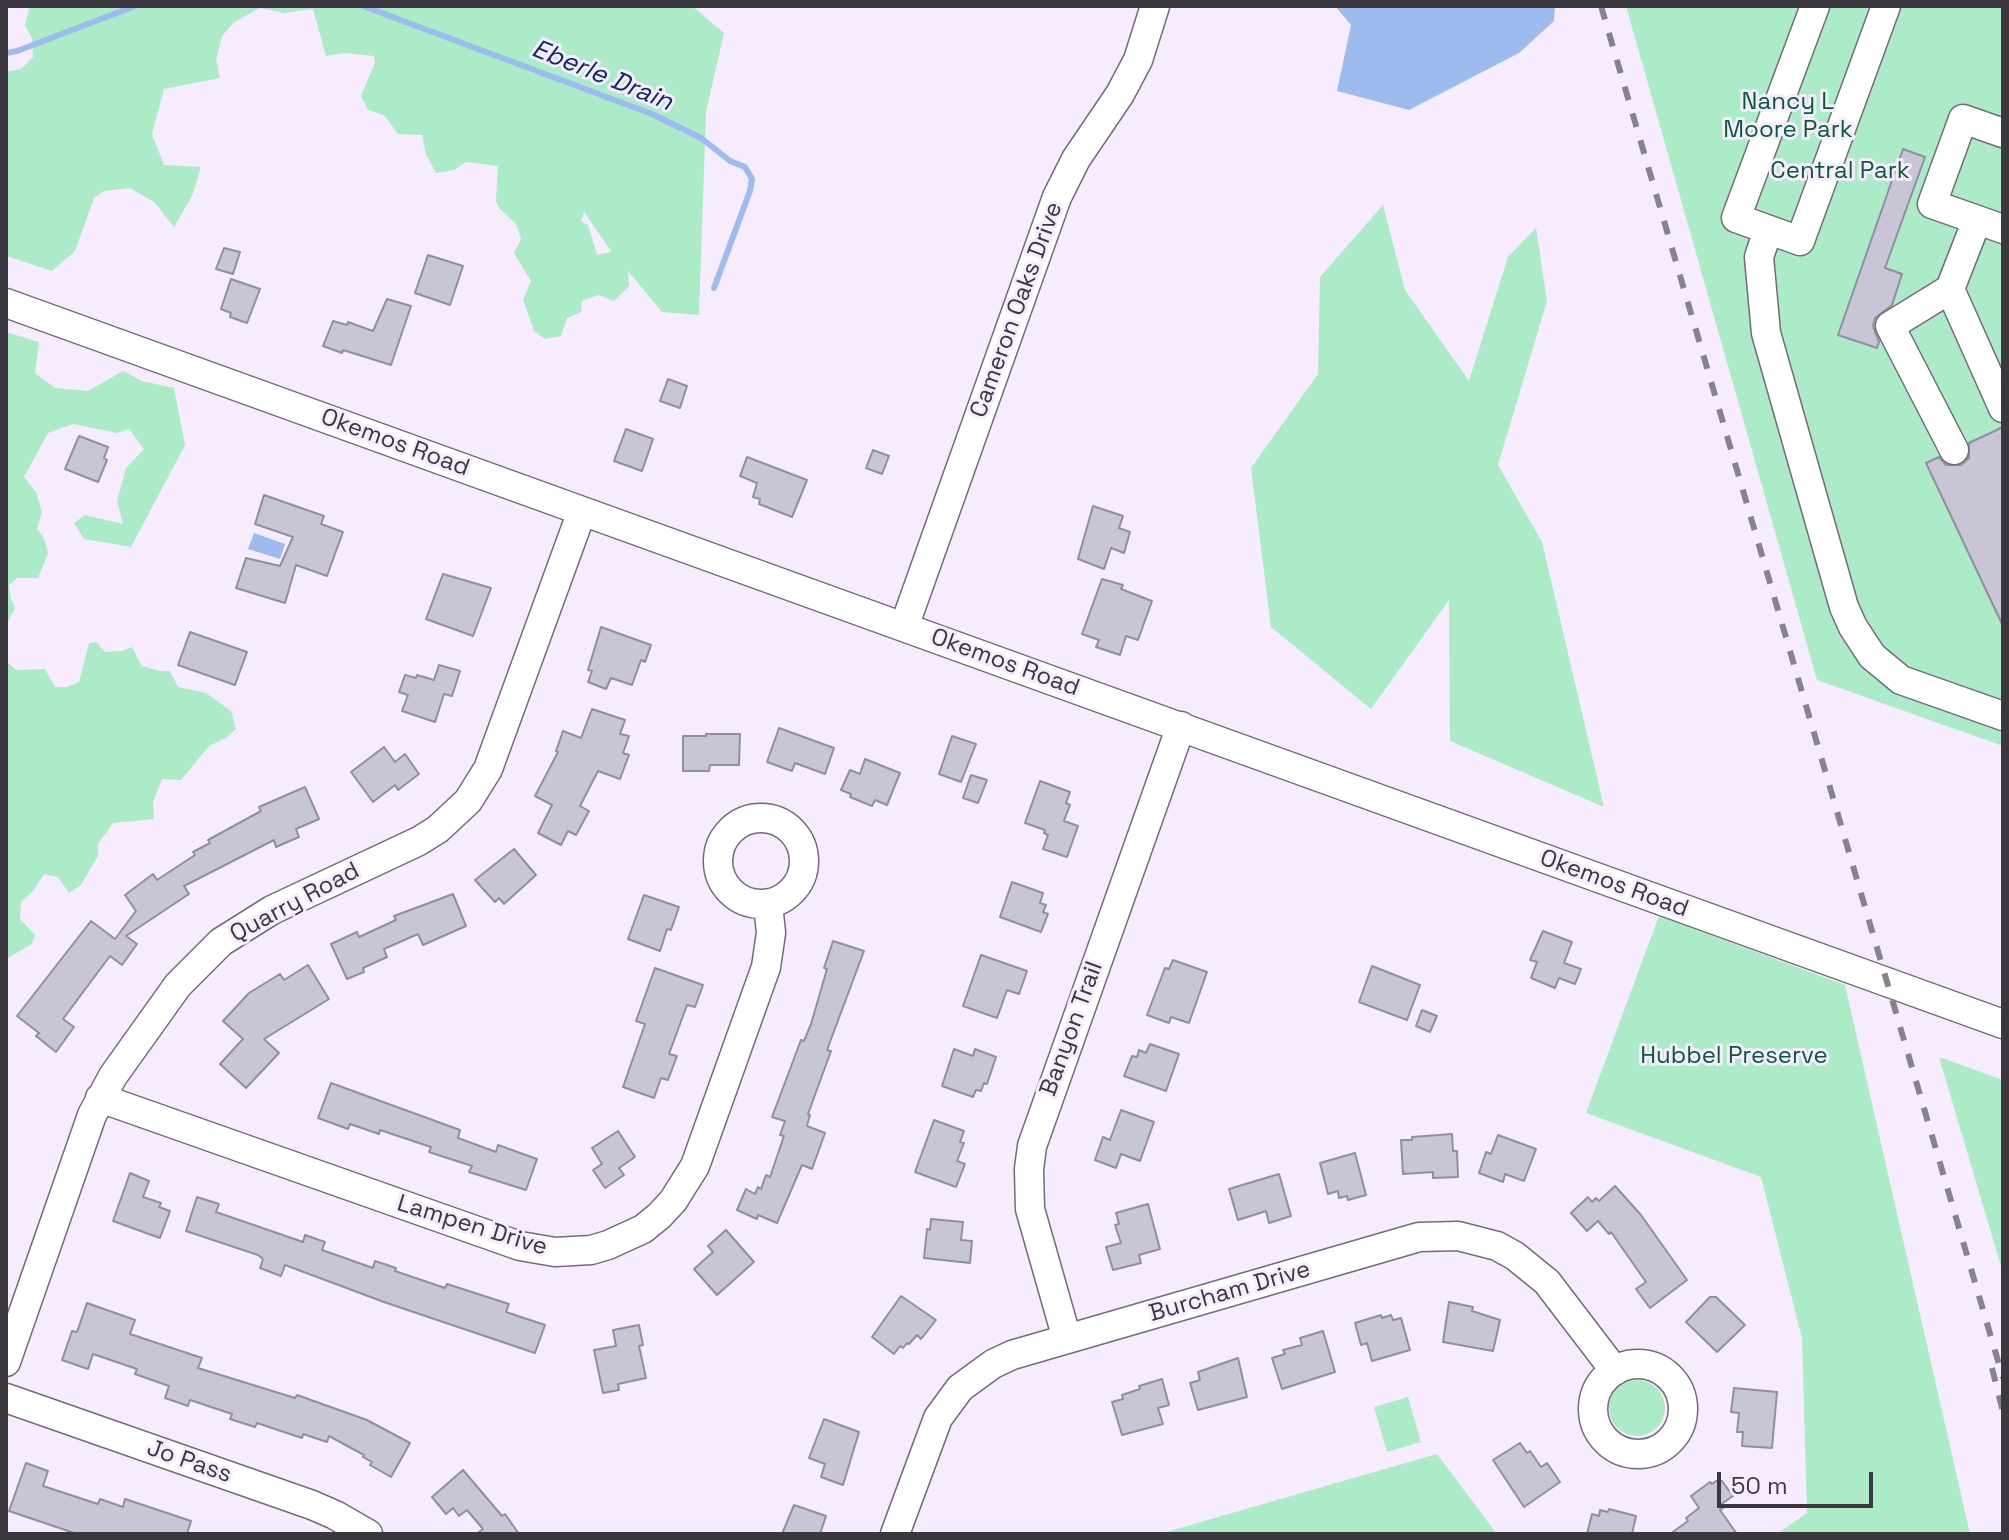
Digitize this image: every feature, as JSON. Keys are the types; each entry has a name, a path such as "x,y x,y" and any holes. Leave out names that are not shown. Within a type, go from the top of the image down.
{"street":[{"name":"Cameron Oaks Drive","path":"904,627 1057,197 1076,159 1132,71 1155,6"},
{"path":"1815,6 1736,218 1800,241 1886,6"},
{"path":"1954,450 1890,326 1950,289 1990,225 1932,204 1963,119 2003,133"},
{"path":"1768,230 1759,257 1766,333 1844,607 1853,627 1872,656 1901,680 2003,716"},
{"path":"1950,289 2003,408"},
{"name":"Okemos Road","path":"6,303 2003,1024"},
{"name":"Quarry Road","path":"6,1362 100,1098 178,985 221,942 272,910 419,841 438,829 468,801 488,769 582,511"},
{"name":"Banyon Trail","path":"1067,1339 1030,1209 1032,1146 1181,726"},
{"name":"Lampen Drive","path":"100,1098 520,1246 573,1252 608,1245 643,1229 659,1216 679,1193 695,1166 766,967 771,933 768,904"},
{"name":"Burcham Drive","path":"895,1534 930,1435 954,1395 993,1364 1012,1355 1419,1237 1458,1236 1497,1246 1532,1267 1615,1371"},
{"name":"Jo Pass","path":"6,1398 312,1505 368,1534"}],"green space":[{"path":"30,6 692,6 724,33 706,112 699,315 662,312 628,271 629,286 614,301 599,295 582,301 581,312 567,318 561,336 545,339 534,331 523,300 531,281 514,253 521,239 516,224 496,201 498,166 466,162 454,170 436,173 426,154 422,135 398,134 384,115 368,110 361,96 375,63 374,56 345,53 326,56 313,9 284,13 260,8 234,22 222,36 216,59 220,78 164,89 152,134 164,165 201,167 192,196 174,227 154,202 130,188 104,191 94,198 75,251 52,271 6,256 6,72 21,69 33,57 32,38 25,25","holes":["584,212 611,252 597,255 588,225 581,221"]},
{"name":"Central Park","path":"1626,6 2003,6 2003,746 1817,680"},
{"path":"1383,205 1405,290 1469,381 1508,257 1536,228 1547,301 1498,465 1542,542 1604,807 1450,741 1449,600 1371,709 1271,627 1251,468 1318,374 1320,277"},
{"path":"6,332 39,342 35,373 55,388 88,391 123,371 142,381 174,388 185,445 131,547 84,539 74,523 85,515 123,524 117,501 126,468 144,449 129,429 117,433 73,424 48,433 24,477 36,492 42,512 37,529 44,538 48,553 38,578 17,578 9,585 15,608 6,626"},
{"path":"96,642 105,652 132,647 142,666 170,671 178,687 206,693 231,711 236,729 209,746 181,780 162,779 153,802 154,819 113,823 98,844 98,856 81,885 69,893 58,877 44,874 21,902 20,919 35,935 32,944 6,959 6,661 16,670 45,669 55,687 67,687 79,682 89,643"},
{"name":"Hubbel Preserve","path":"1659,916 1845,985 1970,1534 1777,1534 1807,1513 1802,1338 1761,1177 1586,1113"},
{"path":"1939,1057 2003,1080 2003,1273"},
{"path":"1637,1380 1657,1388 1665,1408 1657,1428 1637,1436 1617,1428 1609,1408 1617,1388"},
{"path":"1408,1397 1421,1442 1387,1452 1374,1407"},
{"path":"1437,1454 1497,1534 1159,1534"}],"water":[{"path":"1335,6 1555,6 1554,21 1519,53 1409,110 1337,91 1351,25"},
{"path":"254,533 285,544 280,559 248,549"}],"building":[{"path":"1903,149 1925,157 1885,268 1902,274 1892,305 1875,318 1873,326 1879,342 1877,348 1838,335"},
{"path":"224,248 240,252 233,274 216,269"},
{"path":"428,255 463,266 450,305 415,293"},
{"path":"231,279 260,289 247,323 230,317 231,313 221,309"},
{"path":"387,299 411,306 391,365 323,346 333,321 347,325 348,322 373,331"},
{"path":"668,379 687,386 680,408 660,401"},
{"path":"2003,427 2003,626 1926,463 1939,457 1946,465 1961,465 1969,458 1969,443"},
{"path":"626,429 653,439 642,471 614,461"},
{"path":"79,436 108,447 104,458 107,460 98,482 65,469"},
{"path":"873,450 889,456 882,474 866,468"},
{"path":"747,457 807,480 792,517 759,504 760,499 753,497 757,483 740,476"},
{"path":"264,495 324,516 321,524 343,532 327,576 296,565 285,603 236,588 246,558 280,566 293,537 255,524"},
{"path":"1093,506 1123,516 1119,528 1130,532 1124,553 1111,548 1104,569 1078,559"},
{"path":"443,574 491,588 473,636 426,619"},
{"path":"1102,579 1123,585 1121,589 1152,601 1138,640 1126,636 1120,655 1096,647 1099,640 1082,634"},
{"path":"601,627 651,645 645,662 641,660 632,685 611,678 606,689 588,682 592,671 588,670"},
{"path":"190,632 247,652 235,685 178,665"},
{"path":"439,665 460,671 452,696 444,694 435,722 402,711 408,695 399,692 405,675 434,680"},
{"path":"592,709 625,720 620,734 629,736 623,753 629,755 620,779 598,771 580,806 589,811 576,835 568,831 561,845 538,833 552,805 535,796 558,752 563,731 581,738"},
{"path":"779,728 834,748 825,774 795,763 792,771 767,762"},
{"path":"740,734 739,765 710,765 709,771 683,771 683,736"},
{"path":"952,736 976,744 961,782 939,774"},
{"path":"384,747 395,762 405,754 419,774 398,790 395,785 373,802 351,772"},
{"path":"865,759 900,773 887,805 875,800 872,806 841,790 850,770 860,774"},
{"path":"971,775 987,780 978,803 963,798"},
{"path":"1040,781 1070,792 1066,803 1070,805 1064,821 1078,826 1067,857 1043,849 1048,835 1044,833 1045,830 1025,823"},
{"path":"305,787 319,819 296,829 299,837 276,847 274,840 184,886 189,894 126,936 137,944 122,965 110,956 63,1019 74,1027 56,1052 36,1036 39,1033 17,1016 91,921 115,939 136,911 125,895 153,874 157,880 195,855 193,852 210,843 208,840 261,811 259,807"},
{"path":"514,849 536,875 504,904 499,898 495,902 475,880"},
{"path":"1012,882 1043,893 1040,903 1046,905 1043,912 1048,914 1041,932 1000,917"},
{"path":"453,894 466,926 423,945 418,934 384,949 387,957 347,979 331,944 357,932 359,937 396,920 394,916"},
{"path":"644,895 679,907 660,951 628,939"},
{"path":"1543,931 1572,942 1564,963 1581,969 1575,984 1559,978 1555,988 1531,978 1537,962 1530,960"},
{"path":"833,941 864,951 827,1050 831,1051 808,1114 807,1126 825,1133 812,1169 802,1165 777,1223 758,1215 757,1219 737,1210 746,1189 755,1194 758,1187 761,1189 766,1175 770,1177 784,1136 780,1135 785,1121 772,1117 801,1040 804,1041 811,1024"},
{"path":"981,955 1027,971 1019,994 1007,990 997,1018 963,1006"},
{"path":"1173,960 1207,972 1189,1023 1171,1017 1169,1023 1147,1015 1165,968 1169,969"},
{"path":"308,965 329,999 264,1039 279,1053 246,1088 220,1064 243,1039 223,1021 249,993 280,974 284,980"},
{"path":"1372,966 1420,985 1407,1020 1359,1002"},
{"path":"655,968 703,985 695,1007 687,1005 669,1054 677,1056 668,1080 661,1078 654,1098 623,1087 645,1024 636,1021"},
{"path":"1422,1010 1437,1016 1430,1032 1416,1026"},
{"path":"1150,1044 1179,1054 1166,1091 1124,1076 1132,1056 1137,1057 1139,1050 1146,1053"},
{"path":"954,1049 973,1056 975,1049 996,1057 987,1084 984,1083 981,1091 976,1090 973,1097 942,1086"},
{"path":"331,1083 460,1130 458,1138 496,1152 498,1145 537,1159 526,1190 469,1172 472,1166 429,1152 431,1147 380,1130 379,1134 350,1124 348,1129 318,1118"},
{"path":"1121,1110 1154,1122 1140,1161 1121,1154 1116,1168 1095,1160 1103,1137 1110,1140"},
{"path":"934,1120 964,1131 960,1142 964,1143 957,1161 965,1164 956,1187 915,1172"},
{"path":"618,1131 635,1157 619,1168 624,1175 605,1188 593,1170 602,1164 592,1148"},
{"path":"1452,1134 1453,1151 1457,1151 1458,1177 1433,1178 1433,1172 1403,1174 1401,1140"},
{"path":"1498,1135 1536,1149 1524,1181 1505,1174 1503,1182 1479,1173 1486,1152 1491,1154"},
{"path":"1355,1153 1366,1195 1348,1200 1347,1196 1339,1198 1338,1191 1328,1194 1320,1163"},
{"path":"130,1173 149,1181 143,1197 161,1203 159,1207 170,1211 160,1238 113,1221"},
{"path":"1279,1174 1291,1216 1269,1223 1266,1211 1238,1220 1229,1189"},
{"path":"1615,1186 1641,1215 1687,1280 1650,1308 1636,1289 1646,1282 1611,1232 1609,1234 1598,1221 1587,1231 1571,1213 1588,1197 1592,1202 1596,1198 1599,1201"},
{"path":"197,1197 219,1204 216,1212 303,1242 305,1235 325,1242 322,1250 373,1268 375,1261 445,1288 447,1284 509,1304 506,1312 545,1325 535,1353 285,1265 281,1276 260,1268 263,1259 258,1255 186,1231"},
{"path":"1148,1204 1160,1249 1139,1255 1141,1263 1113,1270 1106,1247 1121,1243 1115,1225 1119,1224 1116,1213"},
{"path":"931,1219 963,1222 961,1240 972,1241 970,1263 924,1258"},
{"path":"726,1230 754,1262 717,1295 694,1269 713,1252 708,1246"},
{"path":"901,1296 936,1320 921,1339 917,1335 894,1354 872,1337"},
{"path":"1710,1297 1716,1297 1745,1325 1717,1352 1686,1322"},
{"path":"1449,1302 1473,1307 1472,1311 1500,1320 1493,1351 1443,1342"},
{"path":"87,1303 135,1320 130,1334 202,1358 198,1368 295,1398 297,1395 367,1420 410,1443 391,1477 370,1465 372,1462 364,1455 329,1436 327,1442 303,1434 302,1438 257,1423 255,1427 230,1419 232,1414 190,1400 188,1406 165,1398 169,1386 135,1374 137,1369 93,1354 88,1369 62,1360 72,1331 77,1332"},
{"path":"1381,1315 1382,1318 1391,1315 1393,1320 1401,1318 1410,1350 1372,1361 1367,1343 1361,1345 1355,1323"},
{"path":"639,1325 643,1345 639,1346 646,1378 618,1384 619,1390 603,1393 594,1350 616,1346 613,1330"},
{"path":"1323,1331 1335,1372 1282,1389 1272,1358 1285,1354 1283,1350 1302,1345 1300,1338"},
{"path":"1238,1358 1247,1397 1198,1410 1190,1383 1200,1380 1198,1372"},
{"path":"1162,1379 1169,1405 1158,1408 1163,1424 1122,1435 1112,1402 1140,1389 1139,1386"},
{"path":"1734,1388 1777,1392 1772,1448 1742,1446 1743,1432 1737,1432 1739,1413 1731,1412"},
{"path":"824,1419 859,1432 843,1485 821,1477 825,1464 809,1458"},
{"path":"1520,1443 1541,1467 1547,1463 1560,1482 1524,1507 1493,1460"},
{"path":"26,1463 48,1471 43,1486 98,1504 100,1499 123,1507 125,1499 191,1521 187,1534 77,1534 9,1511"},
{"path":"463,1470 502,1516 505,1514 519,1534 476,1534 483,1529 467,1510 459,1516 453,1508 446,1514 432,1497"},
{"path":"1716,1481 1722,1481 1733,1496 1720,1505 1723,1508 1720,1510 1737,1534 1670,1534 1699,1508 1691,1496"},
{"path":"794,1505 826,1516 820,1534 782,1534"},
{"path":"1609,1509 1636,1516 1632,1534 1587,1534 1592,1514 1599,1516 1600,1510 1608,1512"}],"waterway":[{"name":"Eberle Drain","path":"6,53 135,6"},
{"name":"Eberle Drain","path":"363,6 652,114 701,138 730,161 745,167 752,179 750,191 714,288"}],"railway":[{"path":"1601,6 2003,1378"},
{"path":"1992,1368 2003,1412"}],"park label":[{"name":"Nancy L Moore Park","path":"1788,116"}]}
